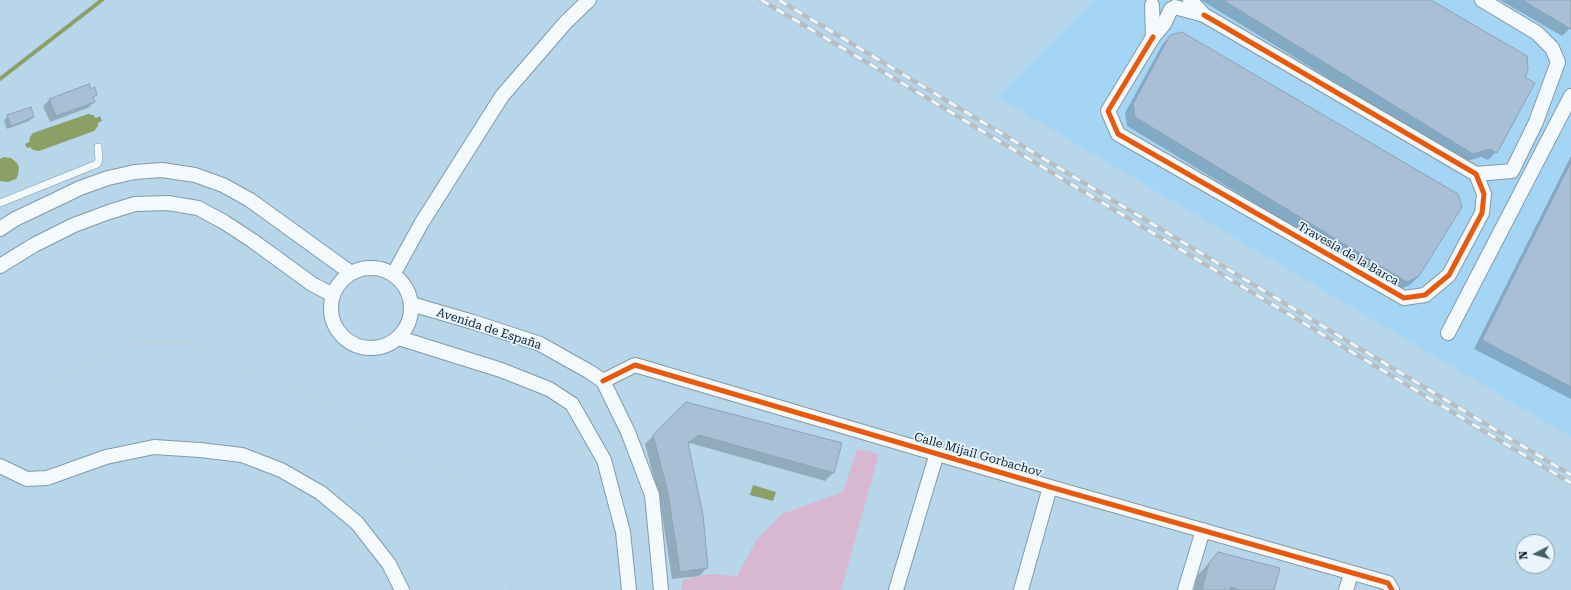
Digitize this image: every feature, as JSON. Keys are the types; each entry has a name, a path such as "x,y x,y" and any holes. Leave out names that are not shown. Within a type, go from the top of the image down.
{"street":[{"path":"393,275 421,224 502,96 566,22 589,0"},
{"path":"1190,0 1204,15"},
{"path":"1149,2 1161,10 1176,5 1204,15 1476,174 1512,170 1536,122 1558,62 1552,48 1537,33 1482,0"},
{"path":"1149,2 1153,37"},
{"path":"1153,37 1164,24 1176,5"},
{"name":"Travesía de la Barca","path":"1153,37 1108,111 1118,134 1404,298 1425,295 1449,275 1482,214 1484,194 1476,174"},
{"path":"1448,333 1571,96"},
{"path":"0,228 15,219 80,188 108,178 135,172 162,170 195,175 223,185 250,200 351,273"},
{"path":"0,266 34,245 74,225 135,204 168,203 198,208 224,222 312,284 333,295"},
{"path":"363,268 377,268 390,272 393,275 400,280 408,291 412,304 411,317 407,328 399,338 388,346 375,349 362,348 349,343 339,334 333,322 330,308 333,295 340,283 351,273 363,268"},
{"name":"Avenida de España","path":"412,304 540,344 603,381"},
{"path":"399,338 501,370 549,389 572,404 604,460 623,532 629,590"},
{"name":"Calle Mijail Gorbachov","path":"603,381 636,365 1050,487 1351,574 1388,583 1392,590"},
{"path":"603,381 628,432 652,495 661,590"},
{"path":"0,466 27,480 47,478 106,457 154,447 242,455 281,470 321,493 357,523 389,564 402,590"},
{"path":"896,590 937,453"},
{"path":"1021,590 1050,487"},
{"path":"1185,590 1203,530"},
{"path":"1346,590 1351,574"}],"lane":[{"path":"0,203 98,164 98,147"}],"path":[{"path":"0,450 11,423 42,384 109,351 135,343 187,343 217,350 266,384 306,393 344,414 374,444 448,471 466,490 504,568 512,590"},
{"path":"820,590 833,568 836,556 836,541 832,530 841,522 849,506 873,434"},
{"path":"686,590 698,584 709,584 726,590"}],"shaded area":[{"path":"1094,0 1571,0 1571,437 997,97"},
{"path":"88,114 93,115 96,118 100,116 102,121 98,123 98,126 94,131 39,151 33,150 30,147 27,148 25,144 29,142 33,133"},
{"path":"3,157 11,158 17,163 19,167 16,179 8,182 0,181 0,159"},
{"path":"857,449 879,454 841,590 682,590 682,581 692,577 711,574 737,576 757,539 782,514 843,492"},
{"path":"753,485 776,492 773,501 750,495"}],"building":[{"path":"1223,0 1431,0 1527,56 1528,69 1525,77 1535,83 1497,153 1490,149 1473,154"},
{"path":"1522,0 1571,0 1571,29"},
{"path":"1182,32 1458,194 1462,207 1419,276 1407,282 1135,117 1133,104 1170,35"},
{"path":"89,84 91,89 95,87 97,95 93,97 95,102 56,116 49,99"},
{"path":"31,107 34,117 11,126 7,115"},
{"path":"1571,162 1571,387 1482,340"},
{"path":"686,402 842,443 834,473 699,435 688,443 703,515 708,568 680,572 668,493 653,435"},
{"path":"1218,552 1280,568 1274,590 1241,590 1231,587 1230,590 1202,590 1209,563"}],"waterway":[{"path":"0,79 102,0"}],"railway":[{"path":"761,0 1571,483"},
{"path":"779,0 1571,475"}],"cycle path":[{"path":"1153,37 1108,111 1118,134 1404,298 1425,295 1449,275 1482,213 1484,194 1476,174 1204,15"},
{"path":"603,381 635,365 1050,487 1388,583 1392,590"}]}
